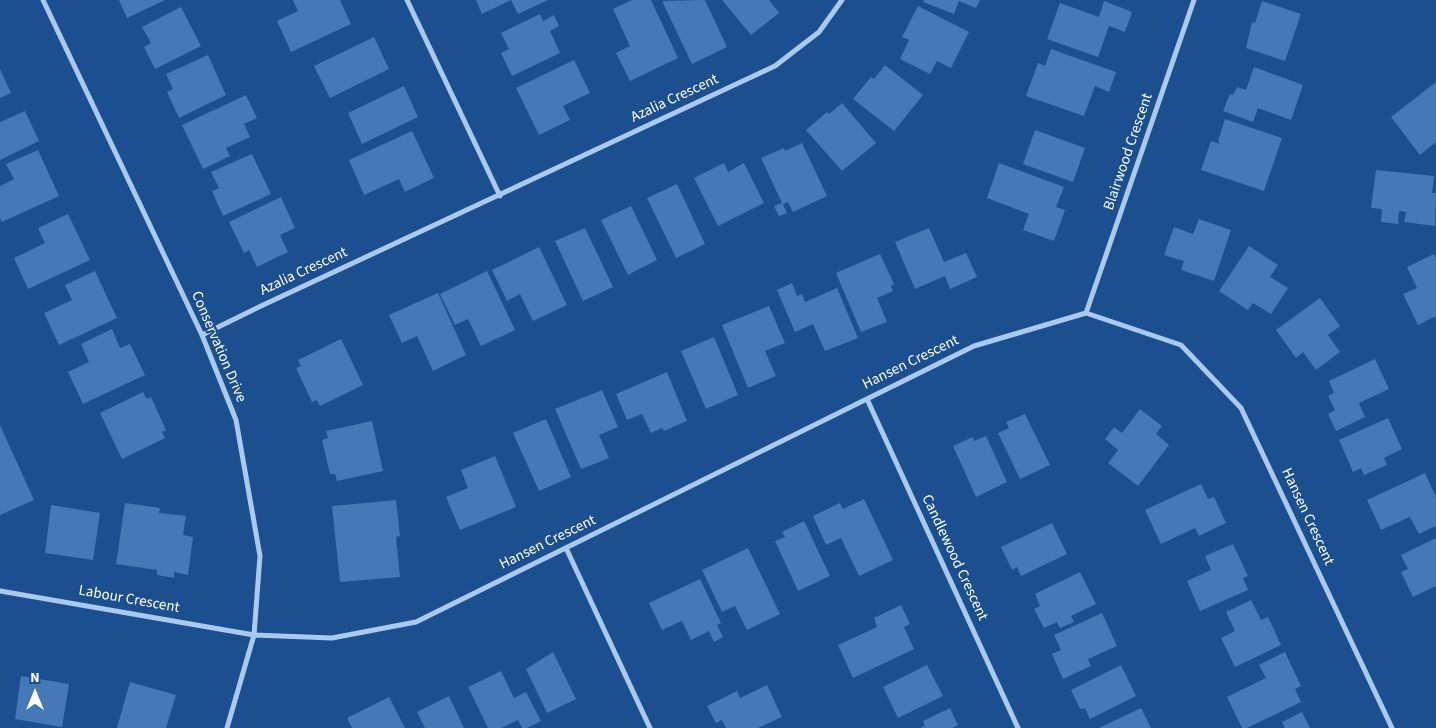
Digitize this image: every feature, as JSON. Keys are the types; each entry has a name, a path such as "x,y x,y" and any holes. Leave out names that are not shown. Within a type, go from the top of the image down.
{"street":[{"name":"Conservation Drive","path":"43,0 202,335 236,420 260,556 254,635 227,728"},
{"path":"407,0 500,196"},
{"name":"Azalia Crescent","path":"202,335 775,66 819,32 842,0"},
{"name":"Blairwood Crescent","path":"1086,313 1194,0"},
{"name":"Hansen Crescent","path":"254,635 332,638 416,622 974,346 1086,313 1181,346 1241,408 1392,728"},
{"name":"Candlewood Crescent","path":"867,399 1018,728"},
{"path":"566,548 650,728"},
{"name":"Labour Crescent","path":"0,591 254,635"}],"building":[{"path":"119,0 165,0 127,18"},
{"path":"293,0 340,0 351,24 291,52 277,21 298,11"},
{"path":"476,0 511,0 482,14"},
{"path":"511,0 548,0 518,14"},
{"path":"632,0 651,0 678,58 630,81 616,53 630,46 613,9"},
{"path":"705,0 727,47 692,64 662,1"},
{"path":"722,0 769,0 779,13 751,35"},
{"path":"924,0 980,0 976,8 959,1 954,14 923,2"},
{"path":"1104,1 1132,12 1125,32 1109,26 1098,57 1047,39 1060,3 1099,17"},
{"path":"1262,1 1301,14 1285,61 1246,48 1252,22 1255,23"},
{"path":"918,6 969,32 951,68 937,61 930,74 900,59 909,40 902,37"},
{"path":"181,7 201,46 155,69 144,47 151,43 142,27"},
{"path":"540,14 543,21 554,15 559,26 550,31 560,53 512,76 501,53 509,49 501,33"},
{"path":"374,37 389,69 330,98 314,66"},
{"path":"1051,49 1116,72 1109,92 1095,86 1084,116 1026,96 1038,63 1045,66"},
{"path":"208,55 226,95 179,118 167,92 173,89 166,74"},
{"path":"574,60 590,93 563,106 570,120 539,135 516,88"},
{"path":"885,65 923,95 894,131 853,99 871,77 874,79"},
{"path":"1254,67 1303,85 1291,120 1258,108 1253,122 1223,111 1230,94 1233,95 1237,87 1246,90"},
{"path":"0,69 11,93 0,98"},
{"path":"1436,82 1436,142 1420,155 1391,117"},
{"path":"404,86 418,117 362,144 348,113"},
{"path":"246,95 257,118 244,124 250,137 226,148 230,156 203,169 182,125"},
{"path":"842,103 876,143 842,171 806,130 827,112 829,114"},
{"path":"25,111 39,141 0,160 0,122"},
{"path":"1225,119 1282,138 1264,191 1201,170 1211,141 1220,144 1218,141"},
{"path":"1035,130 1085,148 1073,182 1023,164"},
{"path":"412,131 434,178 405,192 399,179 364,195 349,160"},
{"path":"802,143 827,196 793,212 788,202 783,204 787,213 779,216 774,206 782,203 761,158 784,148 785,151"},
{"path":"38,150 59,196 2,222 0,218 0,186 14,179 6,164"},
{"path":"252,154 271,194 223,216 212,191 219,188 211,172"},
{"path":"724,163 728,172 744,163 764,203 718,226 694,178"},
{"path":"999,163 1064,187 1056,207 1065,210 1054,241 1023,230 1029,214 987,198"},
{"path":"1376,170 1434,176 1432,193 1436,193 1435,226 1404,222 1406,212 1399,211 1398,224 1381,222 1382,209 1371,208"},
{"path":"677,184 705,244 676,258 647,198"},
{"path":"281,197 295,228 280,235 288,252 257,267 249,250 244,253 229,222"},
{"path":"631,206 657,260 628,275 601,220"},
{"path":"68,214 90,260 28,289 14,258 45,243 38,228"},
{"path":"1199,219 1231,230 1214,281 1181,270 1184,261 1164,255 1174,227 1193,234"},
{"path":"585,228 613,287 583,301 555,241"},
{"path":"929,228 944,262 966,253 977,277 950,289 945,276 915,289 895,242"},
{"path":"1249,246 1278,265 1270,277 1288,288 1271,314 1253,303 1248,310 1219,291"},
{"path":"539,247 567,305 533,321 520,294 507,301 492,270"},
{"path":"880,254 894,284 891,286 893,291 877,298 887,322 861,332 836,273"},
{"path":"1434,254 1436,259 1436,316 1418,325 1403,294 1417,288 1407,267"},
{"path":"95,271 117,318 59,345 44,313 72,300 65,285"},
{"path":"487,271 515,330 481,346 468,319 455,325 440,294"},
{"path":"792,283 797,296 802,294 805,302 837,288 858,338 825,351 813,324 795,332 777,290"},
{"path":"438,293 466,355 433,371 417,336 402,343 389,315"},
{"path":"1320,298 1340,326 1328,335 1340,352 1316,370 1303,352 1296,358 1276,330"},
{"path":"769,306 785,343 765,351 776,376 748,388 722,325"},
{"path":"112,329 120,348 130,344 145,375 83,404 68,372 89,362 81,344"},
{"path":"714,337 738,395 706,409 681,351"},
{"path":"341,339 363,385 320,406 317,400 312,402 296,368 301,366 298,360"},
{"path":"1375,359 1389,389 1359,403 1365,417 1336,431 1328,414 1335,410 1328,396 1334,393 1329,381"},
{"path":"667,372 687,421 664,431 662,428 651,433 642,414 627,420 616,394"},
{"path":"602,390 618,427 599,435 609,458 581,469 555,409"},
{"path":"143,392 147,399 151,397 166,430 162,432 165,438 122,459 100,413"},
{"path":"1140,409 1162,426 1156,434 1169,445 1138,486 1108,463 1118,450 1105,439 1114,427 1122,433"},
{"path":"1025,414 1050,465 1020,479 998,433 1009,428 1006,422"},
{"path":"1388,418 1402,449 1384,458 1387,465 1364,475 1361,468 1353,472 1339,440"},
{"path":"546,419 571,477 539,491 513,433"},
{"path":"372,421 383,471 337,481 335,474 330,474 322,440 328,438 326,431"},
{"path":"0,425 34,500 0,515"},
{"path":"986,436 1007,482 976,497 953,446 973,437 974,441"},
{"path":"495,456 516,507 460,530 446,497 468,488 461,470"},
{"path":"1425,473 1436,497 1436,526 1419,534 1410,517 1381,530 1367,500"},
{"path":"1201,484 1208,499 1214,497 1226,523 1199,536 1195,528 1161,544 1145,510"},
{"path":"864,499 893,560 859,576 841,538 826,545 813,516 840,503 843,509"},
{"path":"396,500 400,536 396,537 400,577 340,582 332,506"},
{"path":"125,503 160,508 159,513 186,516 183,535 193,537 188,575 174,572 174,578 157,575 157,570 116,564"},
{"path":"51,505 100,513 93,560 45,553"},
{"path":"804,521 830,576 798,591 775,541 785,537 782,532"},
{"path":"1052,523 1067,554 1021,576 1017,567 1012,570 1001,547"},
{"path":"1436,538 1436,586 1413,597 1401,572 1408,569 1401,555"},
{"path":"1233,544 1248,576 1243,578 1248,590 1200,611 1187,581 1211,570 1205,556"},
{"path":"748,548 780,614 747,630 735,606 722,612 702,570"},
{"path":"1080,572 1096,604 1071,616 1074,622 1060,628 1057,622 1044,628 1034,609 1040,606 1035,594"},
{"path":"700,579 721,623 717,625 723,637 714,642 709,631 691,640 682,621 662,630 649,603"},
{"path":"1251,600 1261,620 1268,617 1281,645 1235,667 1221,638 1235,631 1226,612"},
{"path":"901,605 910,624 904,627 914,649 853,678 838,645 877,627 874,618"},
{"path":"1102,613 1117,646 1088,659 1091,666 1063,679 1052,654 1061,650 1054,635"},
{"path":"553,652 576,699 547,713 526,669"},
{"path":"1285,652 1301,686 1295,689 1301,702 1247,728 1242,728 1227,697 1266,678 1259,665"},
{"path":"927,665 943,696 898,718 883,687"},
{"path":"1121,665 1136,696 1090,719 1085,708 1080,709 1071,690"},
{"path":"501,671 514,698 526,692 541,721 527,728 522,728 518,720 501,728 488,728 468,687"},
{"path":"21,676 69,684 62,727 15,719"},
{"path":"130,682 176,695 166,728 117,728"},
{"path":"767,685 782,717 758,728 726,728 722,720 716,723 707,706 737,691 740,698"},
{"path":"449,696 464,728 425,728 417,712"},
{"path":"389,697 405,728 352,728 347,718"},
{"path":"950,708 958,725 952,728 920,728 925,726 923,721"},
{"path":"1141,708 1151,728 1099,728"},
{"path":"1302,712 1310,728 1285,728 1282,722"}]}
